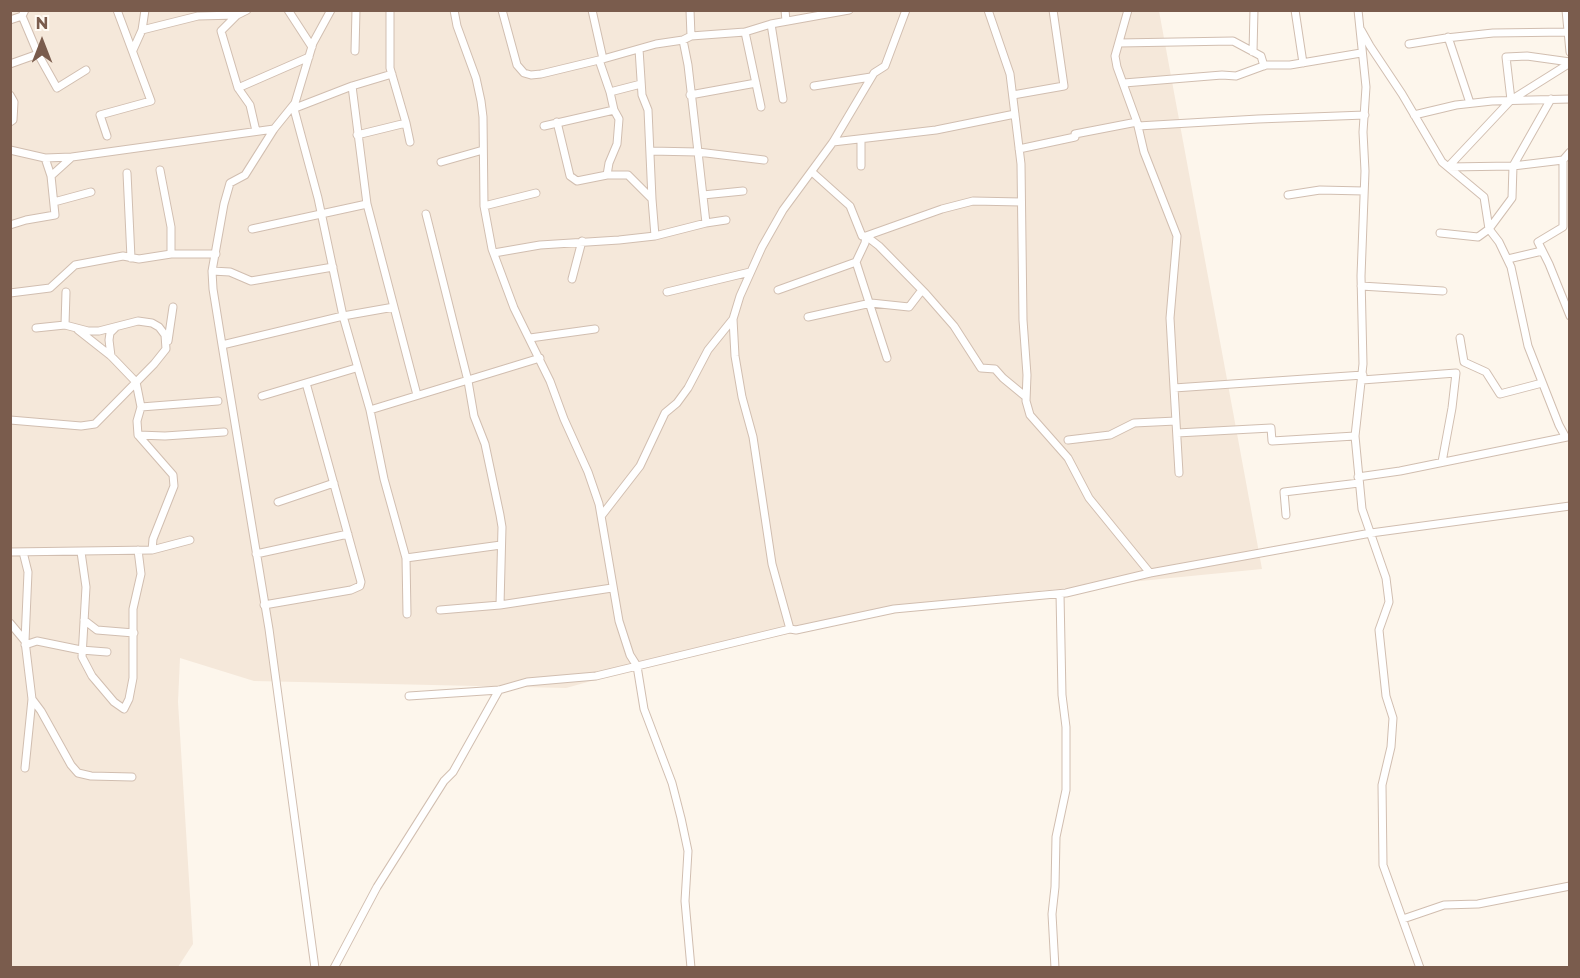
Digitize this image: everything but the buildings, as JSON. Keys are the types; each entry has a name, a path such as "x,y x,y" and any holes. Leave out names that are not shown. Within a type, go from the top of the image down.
{"street":[{"path":"106,136 100,115 151,101 117,10"},
{"path":"133,51 142,30 145,10"},
{"path":"247,10 237,15 221,31 238,88 250,105 256,131"},
{"path":"288,10 312,47"},
{"path":"355,51 356,10"},
{"path":"390,10 390,68 410,142"},
{"path":"454,10 457,26 482,101 484,206 494,253 514,308 540,358 588,472 602,515 612,588 625,640 637,666 644,709 672,783 688,850 685,901 691,968"},
{"path":"502,10 517,65 524,73 541,74 683,40 691,36 745,32 771,24 849,10"},
{"path":"592,10 601,60 614,110 619,119 617,144 609,163 607,176"},
{"path":"690,10 691,36"},
{"path":"785,10 786,21"},
{"path":"602,515 640,466 665,413 677,403 688,388 708,350 733,319 762,247 783,210 832,142 871,77 885,66 906,10"},
{"path":"988,10 1004,53 1013,95 1019,149 1026,397 1030,415 1068,458 1089,498 1150,573"},
{"path":"1013,95 1064,86 1053,10"},
{"path":"1128,10 1115,56 1117,68 1124,83 1144,152 1177,236 1170,318 1179,473"},
{"path":"1254,10 1254,52"},
{"path":"1295,10 1303,63"},
{"path":"1358,10 1366,87 1361,286 1362,377 1355,436 1362,509 1386,578 1389,602 1378,630 1386,696 1393,718 1391,747 1382,785 1383,865 1420,968"},
{"path":"1566,10 1569,52"},
{"path":"315,968 264,605 212,271 230,183 245,175 274,129 292,110 312,47 330,11"},
{"path":"10,20 24,14 38,54 57,88 86,70"},
{"path":"142,30 198,16 237,15"},
{"path":"771,24 783,99"},
{"path":"1286,515 1284,492 1358,480 1568,437 1558,425 1528,346 1511,267 1499,242 1489,229 1484,197 1442,162 1361,28"},
{"path":"745,32 761,107"},
{"path":"1409,45 1493,33 1568,32"},
{"path":"1448,38 1470,103"},
{"path":"683,40 706,223"},
{"path":"1119,44 1233,41 1261,56 1264,66"},
{"path":"639,49 641,84 648,110 655,236"},
{"path":"1124,83 1222,75 1236,76 1264,66 1303,63 1361,53"},
{"path":"10,64 38,54"},
{"path":"1511,100 1506,57 1527,56 1569,62"},
{"path":"238,88 309,57"},
{"path":"1448,167 1511,100 1569,62"},
{"path":"292,110 352,86 392,74"},
{"path":"814,86 871,77"},
{"path":"690,95 756,83"},
{"path":"610,92 641,84"},
{"path":"352,86 367,204 417,395"},
{"path":"10,95 14,102 13,120 10,122"},
{"path":"1440,233 1478,237 1489,229 1512,198 1513,166 1551,99"},
{"path":"1414,115 1470,103 1569,99"},
{"path":"292,110 322,215 343,316 356,368 370,410 384,479 406,558 407,615"},
{"path":"544,126 614,110"},
{"path":"832,142 936,130 1015,114"},
{"path":"1019,149 1075,137 1076,134 1137,124 1365,115"},
{"path":"557,122 570,176 577,181 628,175 652,199"},
{"path":"357,135 406,123"},
{"path":"10,150 45,158 72,157 274,129"},
{"path":"861,139 861,166"},
{"path":"441,162 483,150"},
{"path":"650,151 698,152 764,160"},
{"path":"1569,152 1563,160 1563,227 1538,242 1569,316"},
{"path":"51,176 72,157"},
{"path":"10,225 55,215 51,176 45,158"},
{"path":"1448,167 1513,166 1563,160"},
{"path":"160,170 171,227 171,254"},
{"path":"812,172 850,206 862,236 866,236 879,246 954,326 981,368 995,369 1026,397"},
{"path":"127,173 131,258"},
{"path":"703,195 743,190"},
{"path":"1288,195 1320,190 1364,191"},
{"path":"54,202 91,192"},
{"path":"484,206 536,193"},
{"path":"866,236 942,209 973,201 1021,202"},
{"path":"252,229 367,204"},
{"path":"426,214 468,381 474,416 485,444 492,473 502,527 500,605"},
{"path":"494,253 540,245 655,236 726,220"},
{"path":"866,236 856,262 887,358"},
{"path":"572,279 582,242"},
{"path":"1508,259 1542,251"},
{"path":"10,293 50,288 75,265 123,256 139,259 171,254 216,254"},
{"path":"778,290 856,262"},
{"path":"212,271 230,272 251,282 333,267"},
{"path":"667,292 750,272"},
{"path":"1361,286 1443,291"},
{"path":"808,317 869,303 909,307 922,290"},
{"path":"65,325 66,292"},
{"path":"10,420 89,426 95,424 166,349 173,307"},
{"path":"222,345 343,316 394,307"},
{"path":"733,319 735,356 742,397 753,437 772,564 790,629"},
{"path":"36,328 65,325 99,331 138,321 152,322 165,335 166,349"},
{"path":"74,327 111,356 136,382 141,407 137,421 138,435 148,449 170,471 174,480 174,486 153,539 152,550"},
{"path":"111,356 109,340 110,333 115,327"},
{"path":"530,338 595,329"},
{"path":"1460,338 1464,362 1486,372 1500,394 1542,383"},
{"path":"370,410 540,358"},
{"path":"262,396 356,368"},
{"path":"1174,388 1456,373 1442,462"},
{"path":"264,605 351,590 360,586 361,582 306,383"},
{"path":"141,407 218,401"},
{"path":"1068,440 1110,435 1134,423 1176,421"},
{"path":"1177,433 1271,428 1272,441 1355,436"},
{"path":"138,435 165,436 224,432"},
{"path":"278,502 334,483"},
{"path":"409,696 499,690 527,682 596,676 790,629 796,630 894,609 1060,594 1150,573 1371,533 1569,506"},
{"path":"256,554 348,534"},
{"path":"10,552 152,550 190,540"},
{"path":"406,558 501,545"},
{"path":"81,552 86,587 81,651 87,670 114,702 124,710 129,699 133,678 133,609 141,574 138,550"},
{"path":"23,552 28,572 25,643 32,699 25,768"},
{"path":"440,610 466,606 500,605 612,588"},
{"path":"1055,968 1052,914 1056,837 1066,790 1066,727 1062,695 1060,594"},
{"path":"84,620 97,630 134,633"},
{"path":"10,623 25,643"},
{"path":"25,643 37,641 81,651 107,652"},
{"path":"334,968 377,887 444,781 453,772 499,690"},
{"path":"32,699 78,773 91,776 132,777"},
{"path":"1403,920 1444,905 1478,904 1569,886"}],"shaded area":[{"path":"10,11 1159,11 1262,569 978,597 696,652 566,688 254,681 180,658 178,702 193,944 178,967 11,967"}]}
